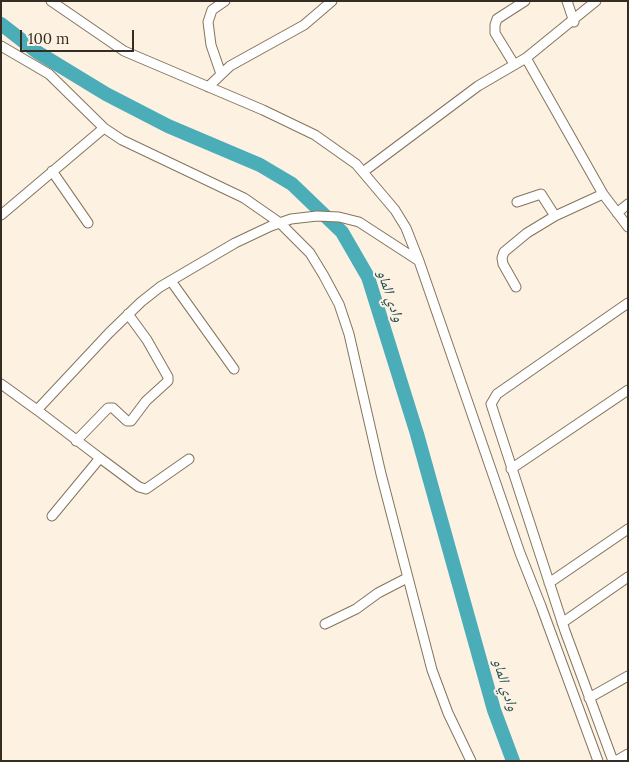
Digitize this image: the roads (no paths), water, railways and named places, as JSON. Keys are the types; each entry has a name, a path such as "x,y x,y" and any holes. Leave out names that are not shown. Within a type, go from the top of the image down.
{"street":[{"path":"51,1 124,51 315,135 347,157 363,172 395,210 406,228 419,261 520,553 598,761"},
{"path":"221,74 210,39 208,22 212,10 225,1"},
{"path":"208,87 221,74 241,59 304,25 332,1"},
{"path":"514,64 495,33 495,25 497,19 524,1"},
{"path":"567,1 574,22"},
{"path":"363,172 458,101 526,58 574,22 596,1"},
{"path":"1,46 49,74 104,128 122,140 244,198 280,223 310,254 339,304 357,362 381,474 432,670 448,713 471,761"},
{"path":"526,58 603,194 628,227"},
{"path":"1,215 104,128"},
{"path":"52,171 88,224"},
{"path":"517,202 542,194 556,216"},
{"path":"516,287 503,264 504,252 527,233 556,216 603,194"},
{"path":"617,213 628,204"},
{"path":"37,410 75,367 140,302 235,243 280,223 317,216 359,222 419,261"},
{"path":"171,281 234,369"},
{"path":"628,303 493,399 491,404 511,470 588,698 615,761 628,754"},
{"path":"76,441 108,408 113,408 127,421 131,420 146,401 168,381 147,340 128,314"},
{"path":"1,384 139,487 146,489 189,459"},
{"path":"511,470 628,390"},
{"path":"52,516 100,458"},
{"path":"549,583 628,529"},
{"path":"325,624 356,609 378,593 407,578"},
{"path":"562,623 626,582"},
{"path":"588,698 628,676"}],"waterway":[{"name":"وادي الماو","path":"1,24 37,52 106,94 168,126 260,165 292,184 342,232 368,277 417,434 494,710 513,761"}]}
